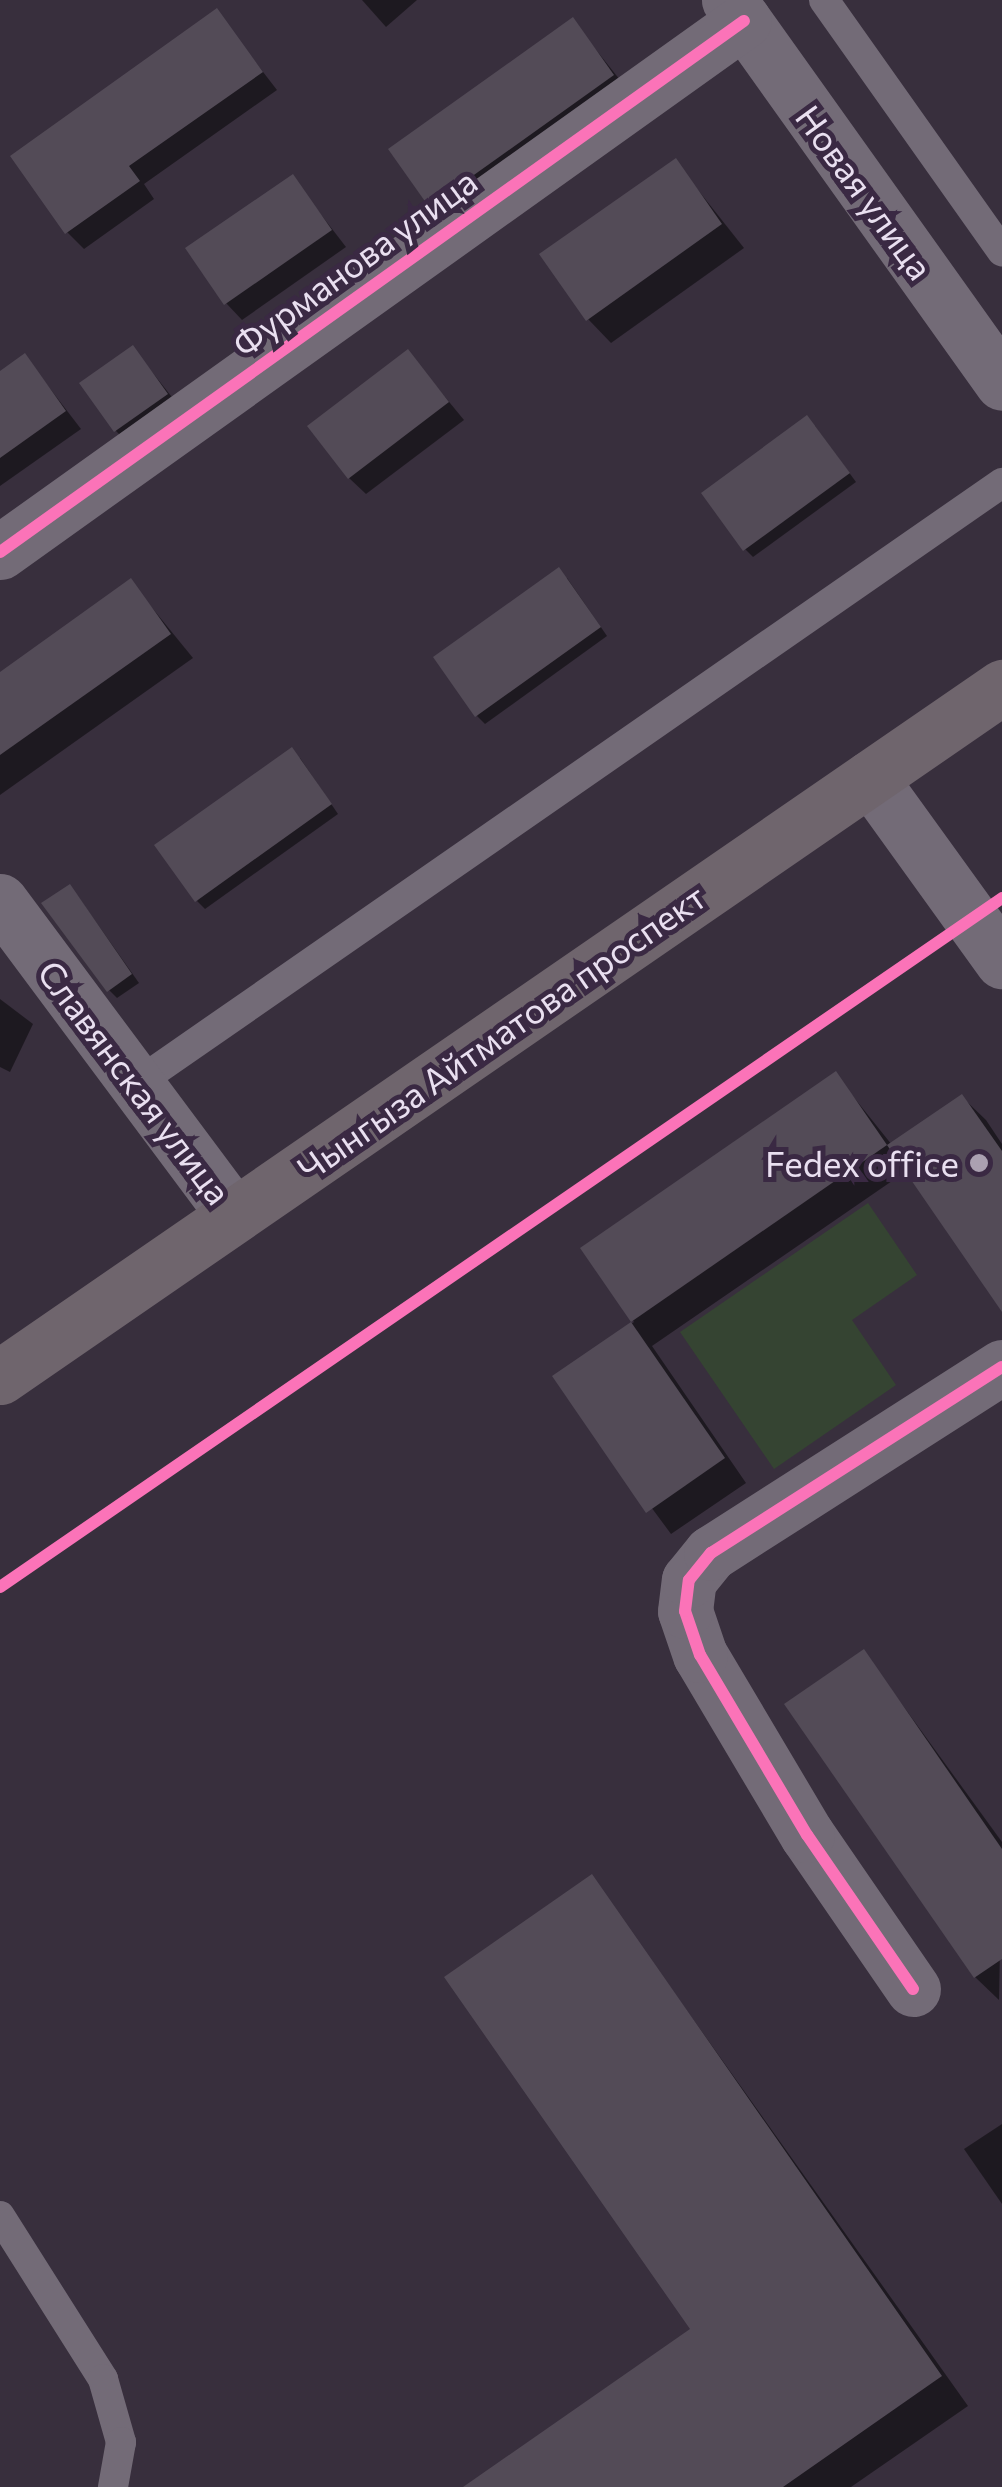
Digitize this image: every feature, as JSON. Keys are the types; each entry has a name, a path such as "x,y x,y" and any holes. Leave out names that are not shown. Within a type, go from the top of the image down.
{"main road":[{"name":"Чынгыза Айтматова проспект","path":"0,1377 1002,687"}],"street":[{"name":"Новая улица","path":"736,11 1002,383"},
{"name":"Фурманова улица","path":"0,552 736,11"},
{"path":"870,778 1002,961"},
{"name":"Славянская улица","path":"0,901 133,1086 234,1215"},
{"path":"914,1989 807,1836 700,1656 685,1612 689,1580 711,1554 1002,1367"}],"lane":[{"path":"824,0 1002,252"},
{"path":"133,1086 1002,483"},
{"path":"0,2216 103,2379 121,2442 113,2487"}],"green space":[{"path":"868,1203 917,1275 852,1320 896,1385 774,1469 680,1332"}],"building":[{"path":"217,8 263,72 129,166 140,181 65,234 10,156"},
{"path":"573,17 614,75 429,207 388,149"},
{"path":"676,158 722,224 586,321 539,254"},
{"path":"293,174 332,230 224,305 185,248"},
{"path":"133,345 168,394 114,432 79,383"},
{"path":"408,349 449,402 348,479 307,426"},
{"path":"25,353 66,411 0,458 0,371"},
{"path":"807,415 850,473 743,551 701,493"},
{"path":"559,567 601,627 475,717 433,657"},
{"path":"131,578 171,634 0,755 0,672"},
{"path":"292,747 332,804 195,902 154,845"},
{"path":"70,884 132,974 107,992 41,903"},
{"path":"836,1071 887,1145 631,1322 580,1248"},
{"path":"962,1094 1002,1151 1002,1312 887,1145"},
{"path":"631,1322 725,1458 646,1513 552,1376"},
{"path":"864,1649 1002,1849 1002,1959 974,1978 784,1704"},
{"path":"592,1874 942,2376 783,2487 463,2487 690,2329 444,1977"}],"cycle path":[{"path":"0,552 744,21"},
{"path":"0,1587 1002,898"},
{"path":"913,1989 807,1835 700,1655 685,1611 689,1580 711,1553 1002,1367"}],"place":[{"name":"Fedex office","path":"979,1163"}]}
